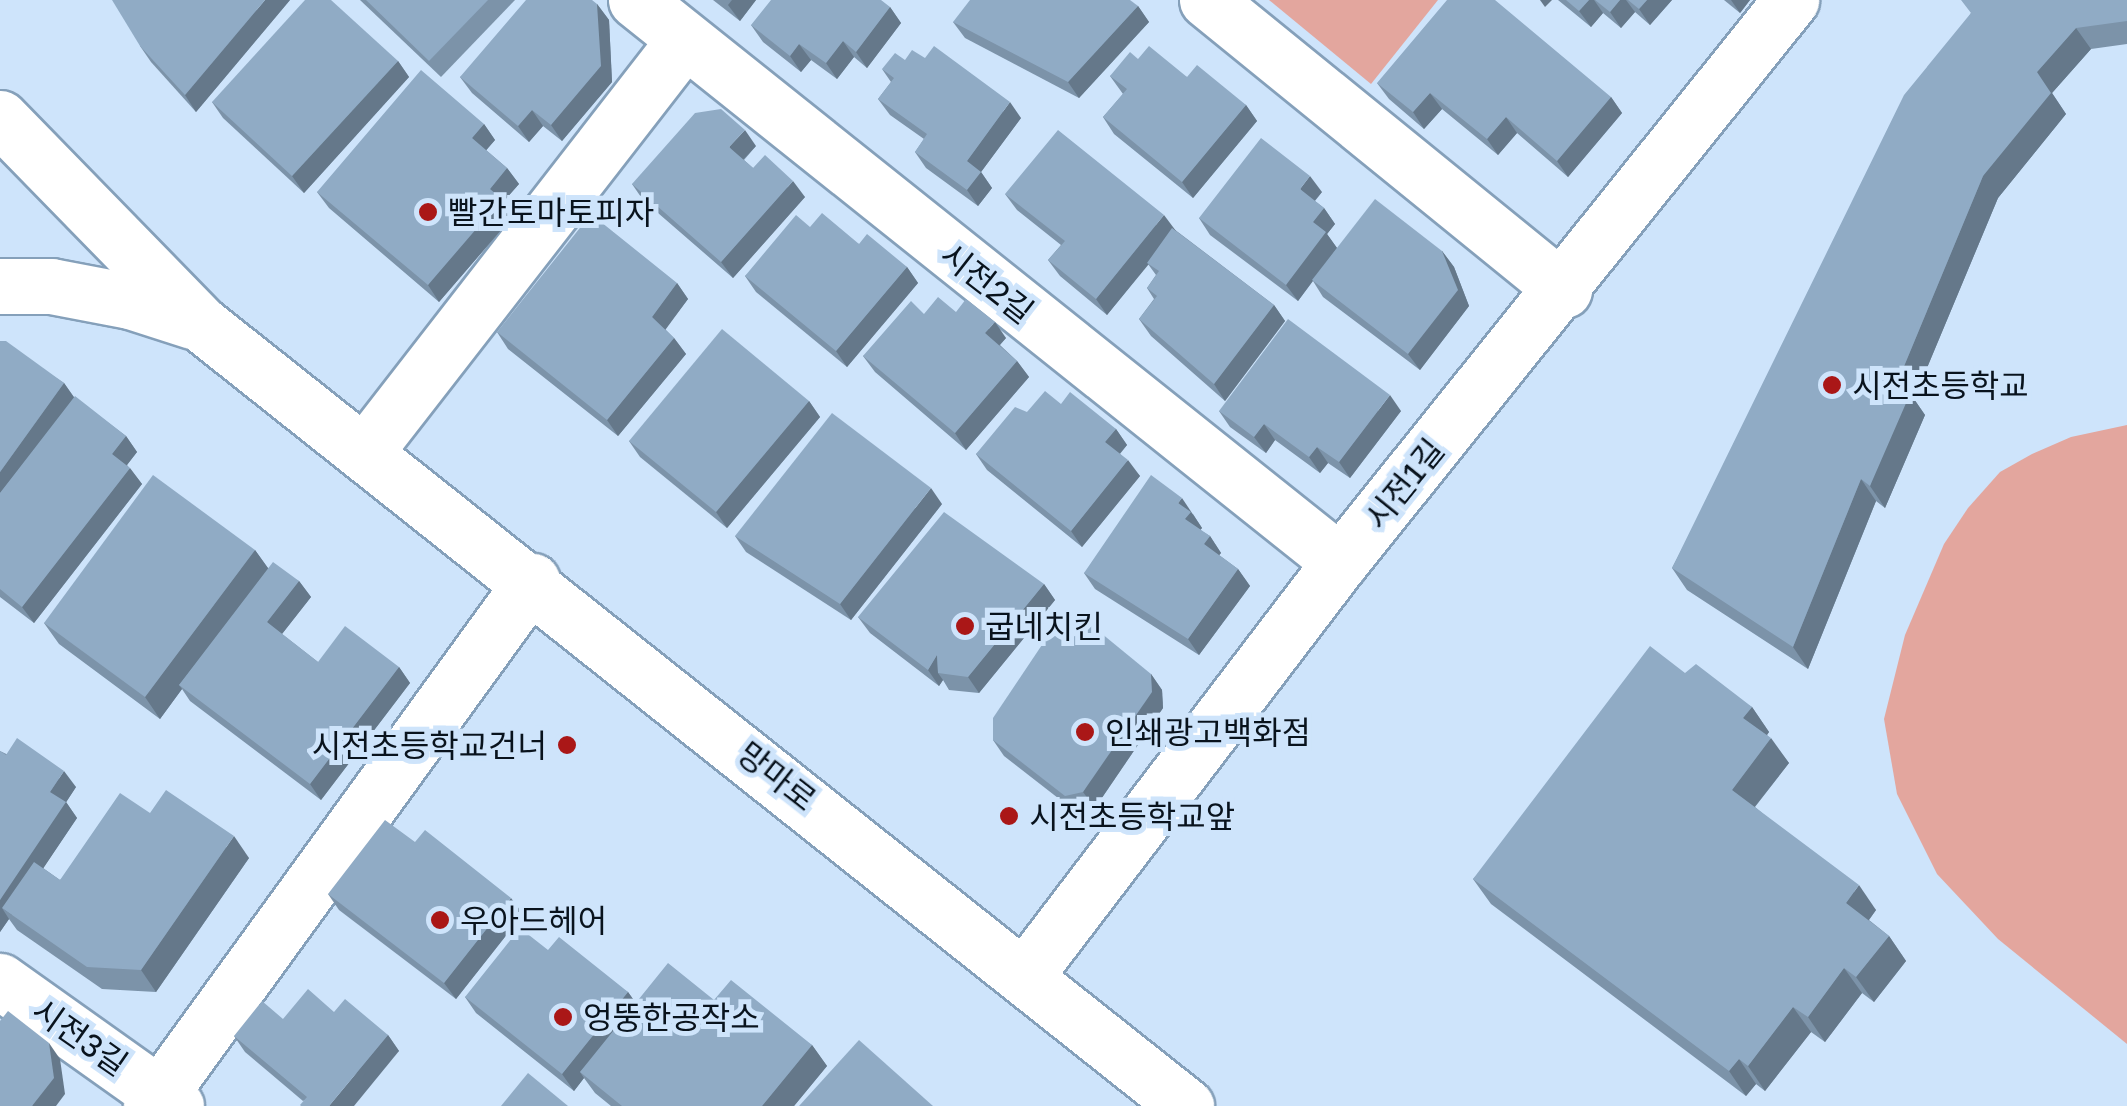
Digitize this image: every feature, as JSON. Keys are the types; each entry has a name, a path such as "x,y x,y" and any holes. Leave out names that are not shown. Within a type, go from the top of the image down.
{"street":[{"name":"시전2길","path":"636,0 682,42 1340,562"},
{"path":"1207,0 1564,290"},
{"name":"시전1길","path":"1026,974 1340,562 1564,290 1791,0"},
{"path":"364,453 682,42"},
{"path":"0,118 201,324"},
{"path":"0,286 51,286 130,301 201,324"},
{"name":"망마로","path":"201,324 532,581 1186,1106"},
{"path":"163,1102 532,581"},
{"name":"시전3길","path":"0,981 163,1102"}],"shaded area":[{"path":"1269,0 1438,0 1371,84"},
{"path":"2127,425 2127,1044 1998,939 1937,874 1897,794 1884,719 1905,635 1944,544 1968,508 2000,472 2032,454 2071,437"}],"building":[{"path":"112,0 265,0 185,95 140,46"},
{"path":"305,0 331,0 398,61 292,176 212,102"},
{"path":"366,0 488,0 429,61"},
{"path":"526,0 592,0 597,4 601,66 551,125 532,110 518,126 460,77"},
{"path":"771,0 881,0 890,7 856,52 843,41 826,63 799,44 790,56 751,25"},
{"path":"970,0 1130,0 1138,6 1068,82 953,22"},
{"path":"1447,0 1495,0 1611,97 1557,161 1506,117 1487,139 1430,93 1413,112 1377,83"},
{"path":"1566,0 1589,0 1579,11"},
{"path":"1595,0 1620,0 1610,12"},
{"path":"1628,0 1647,0 1639,9"},
{"path":"1961,0 2127,0 2127,21 2076,28 2037,72 2051,93 1983,176 1895,388 1910,394 1870,486 1861,479 1793,647 1672,568 1904,95 1971,13"},
{"path":"934,46 1010,102 967,161 981,172 967,190 915,152 927,134 878,99 894,78 882,69 895,53 905,60 912,50 925,58"},
{"path":"1149,46 1187,77 1197,65 1246,105 1182,182 1103,117 1127,89 1110,76 1130,52 1138,59"},
{"path":"421,70 484,124 472,138 507,168 490,189 502,199 428,285 317,192"},
{"path":"721,109 745,130 729,147 753,168 765,155 793,181 721,262 632,184 695,113"},
{"path":"1058,130 1164,215 1096,299 1048,260 1065,241 1005,194"},
{"path":"1261,138 1310,176 1300,189 1324,208 1313,222 1326,232 1286,285 1199,218"},
{"path":"1375,199 1442,251 1458,290 1408,354 1312,280"},
{"path":"822,213 859,244 867,234 907,267 836,351 745,276 796,215 810,227"},
{"path":"591,214 677,283 652,317 674,338 607,420 497,332"},
{"path":"1172,228 1274,305 1214,384 1139,319 1157,296 1147,288 1159,271 1147,263"},
{"path":"938,297 956,312 966,299 995,322 985,333 1017,361 955,433 863,356 911,301 924,314"},
{"path":"1288,319 1390,395 1339,462 1317,447 1309,457 1264,424 1254,437 1219,411"},
{"path":"722,329 809,401 716,512 629,441"},
{"path":"0,341 6,341 64,383 0,472"},
{"path":"1045,391 1061,404 1070,392 1116,429 1105,442 1128,460 1071,531 976,454 1015,407 1027,412"},
{"path":"75,396 126,436 112,454 130,468 22,607 0,589 0,493"},
{"path":"832,413 931,488 840,604 735,536"},
{"path":"153,475 255,550 145,697 44,623"},
{"path":"1151,475 1182,498 1178,503 1191,512 1185,519 1210,536 1204,544 1238,569 1188,639 1084,573"},
{"path":"944,512 1044,584 968,677 938,673 937,655 928,670 858,617"},
{"path":"273,562 299,581 267,622 318,662 345,626 399,667 310,784 179,685"},
{"path":"1079,615 1151,674 1152,692 1083,792 1065,796 993,740 993,718 1060,618"},
{"path":"1650,646 1685,673 1696,664 1752,707 1743,718 1771,738 1732,790 1859,885 1846,903 1889,936 1856,977 1844,968 1808,1017 1793,1007 1748,1066 1739,1059 1729,1071 1473,879"},
{"path":"17,738 64,771 50,792 66,802 0,900 0,751 6,755"},
{"path":"166,790 234,836 141,970 87,967 2,908 34,862 60,880 120,793 150,813"},
{"path":"385,820 415,842 425,830 511,898 444,983 328,894"},
{"path":"520,928 548,950 559,937 628,992 562,1074 465,997"},
{"path":"668,963 714,1000 731,980 812,1045 762,1106 622,1106 580,1072"},
{"path":"308,989 334,1012 345,999 388,1035 329,1106 301,1106 307,1097 234,1036 262,1001 283,1019"},
{"path":"8,1011 49,1043 54,1078 32,1106 0,1106 0,1021"},
{"path":"859,1040 933,1106 799,1106"},
{"path":"528,1073 568,1106 501,1106"}],"place":[{"name":"빨간토마토피자","path":"428,212"},
{"name":"시전초등학교","path":"1832,385"},
{"name":"굽네치킨","path":"965,626"},
{"name":"인쇄광고백화점","path":"1085,732"},
{"name":"시전초등학교건너","path":"567,745"},
{"name":"시전초등학교앞","path":"1009,816"},
{"name":"우아드헤어","path":"440,920"},
{"name":"엉뚱한공작소","path":"563,1017"}]}
